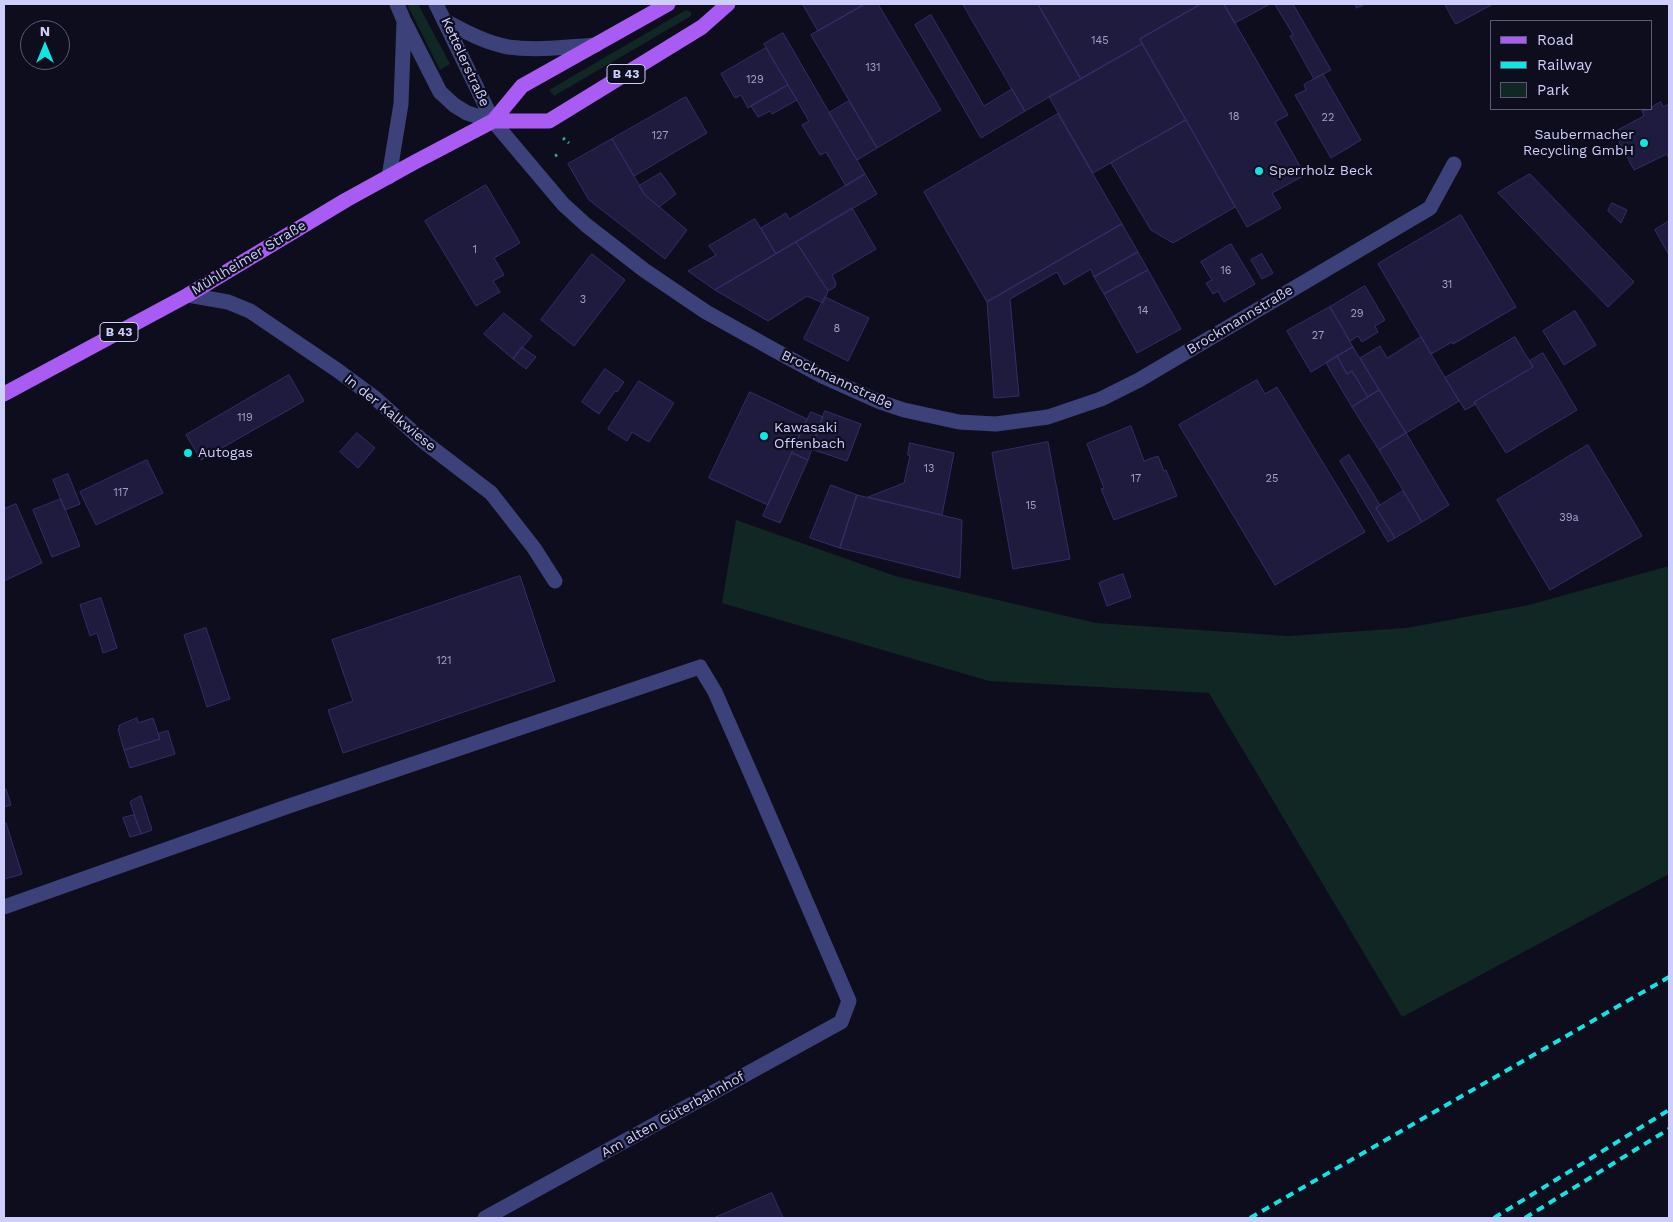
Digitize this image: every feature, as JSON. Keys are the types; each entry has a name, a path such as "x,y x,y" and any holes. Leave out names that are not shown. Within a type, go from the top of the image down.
{"main road":[{"name":"Mühlheimer Straße","path":"4,394 188,295 346,200 493,121 522,86 668,4"},
{"name":"Mühlheimer Straße","path":"493,121 549,121 702,27 728,4"}],"street":[{"path":"397,4 440,92 454,105 467,113 493,121"},
{"name":"Kettelerstraße","path":"436,4 447,22 493,121"},
{"path":"389,177 401,104 404,21"},
{"path":"447,22 480,39 506,46 532,49 596,44"},
{"name":"Brockmannstraße","path":"493,121 563,204 614,248 706,312 814,372 880,402 904,410 959,422 996,424 1057,414 1100,399 1139,380 1430,208 1454,164"},
{"name":"In der Kalkwiese","path":"188,295 228,302 250,311 375,398 423,440 491,493 534,548 555,581"},
{"name":"Am alten Güterbahnhof","path":"4,907 289,806 700,667 715,692 849,1001 841,1022 485,1218"}],"path":[{"path":"555,156 560,153"}],"green space":[{"path":"407,4 418,4 450,64 440,70"},
{"path":"686,10 691,12 691,16 554,96 549,90"},
{"path":"736,520 895,576 1096,623 1288,636 1407,628 1529,605 1669,566 1669,874 1402,1017 1209,693 989,681 722,603"}],"building":[{"path":"865,4 818,31 803,5"},
{"path":"865,4 878,4 941,110 877,148 811,35"},
{"path":"963,4 1038,4 1081,79 1025,111"},
{"path":"1038,4 1201,4 1140,39 1142,44 1081,79"},
{"path":"1201,4 1224,4 1288,115 1275,122 1305,175 1272,193 1281,208 1247,227 1140,39"},
{"path":"1224,4 1270,4 1235,23"},
{"path":"1275,4 1293,4 1331,70 1314,79 1290,36 1293,35"},
{"path":"1355,4 1365,4 1357,8"},
{"path":"1445,4 1493,4 1456,24"},
{"path":"931,15 984,106 1012,89 1025,111 981,138 915,25"},
{"path":"783,33 865,174 846,186 826,152 820,155 802,125 809,121 764,44"},
{"path":"1142,44 1186,120 1093,173 1049,97"},
{"path":"766,48 788,85 748,108 741,95 735,98 721,74"},
{"path":"1323,74 1361,140 1331,158 1295,95 1306,90 1304,85"},
{"path":"788,85 797,100 772,114 770,111 758,117 751,106"},
{"path":"686,97 707,133 634,176 612,139"},
{"path":"849,101 877,148 857,160 829,113"},
{"name":"Saubermacher Recycling GmbH","path":"1661,102 1663,107 1669,104 1669,159 1667,154 1634,170 1614,132 1644,116 1642,111 1653,110 1653,106"},
{"path":"1058,114 1122,224 987,302 924,192"},
{"path":"1186,120 1235,207 1173,243 1151,230 1111,163"},
{"path":"612,139 645,195 687,230 665,259 589,200 568,164"},
{"path":"661,173 676,194 659,207 645,195 639,186"},
{"path":"865,174 877,194 776,254 761,228 786,213 789,219"},
{"path":"1530,174 1634,282 1608,307 1498,193"},
{"path":"486,185 520,243 494,258 504,275 493,281 500,292 476,306 425,221"},
{"path":"1612,203 1627,210 1621,223 1608,211"},
{"path":"852,208 876,249 832,275 836,283 835,287 828,291 796,242"},
{"path":"1461,215 1516,307 1453,344 1452,342 1431,354 1378,264"},
{"path":"755,219 776,254 715,290 688,271 716,255 709,246"},
{"path":"1669,221 1669,255 1655,230"},
{"path":"1122,224 1138,252 1094,277 1091,269 1064,285 1057,272 1010,299 1019,396 994,398 987,302"},
{"path":"796,242 828,291 823,303 807,296 768,321 715,290"},
{"path":"1231,244 1255,284 1224,302 1218,291 1213,294 1206,283 1212,280 1201,262"},
{"path":"1138,252 1148,270 1104,294 1094,277"},
{"path":"592,254 625,280 574,346 541,320"},
{"path":"1262,254 1273,273 1262,279 1251,260"},
{"path":"1148,270 1181,329 1137,353 1104,294"},
{"path":"1365,286 1385,320 1375,326 1378,332 1362,342 1358,336 1350,341 1330,307"},
{"path":"825,297 869,318 848,361 804,339"},
{"path":"1330,307 1353,347 1311,372 1287,331"},
{"path":"1575,311 1596,345 1564,365 1543,331"},
{"path":"504,313 532,336 513,359 484,334"},
{"path":"1421,337 1459,401 1406,433 1360,358 1380,346 1387,358"},
{"path":"1515,337 1533,367 1474,402 1476,404 1465,410 1445,378"},
{"path":"522,347 536,357 526,369 513,359"},
{"path":"1353,347 1379,390 1368,397 1352,371 1347,374 1337,356"},
{"path":"1543,353 1577,410 1506,453 1474,402 1533,367 1530,361"},
{"path":"1337,356 1347,374 1352,371 1368,397 1352,407 1326,363"},
{"path":"605,369 624,382 617,392 615,391 599,414 582,402"},
{"path":"289,375 304,401 201,460 186,435"},
{"path":"1257,380 1265,394 1277,387 1365,532 1275,585 1179,425"},
{"path":"639,381 674,403 649,442 632,432 627,441 608,429"},
{"path":"1379,390 1406,433 1379,450 1352,407"},
{"name":"Kawasaki Offenbach","path":"750,392 807,419 768,505 709,478"},
{"path":"825,411 861,424 847,461 811,449"},
{"path":"811,412 823,417 808,460 792,453"},
{"path":"1131,426 1144,461 1158,456 1177,496 1114,520 1101,489 1104,488 1087,444"},
{"path":"357,433 375,448 358,468 340,452"},
{"path":"1406,433 1449,505 1422,522 1379,450"},
{"path":"1048,442 1070,559 1013,569 992,453"},
{"path":"910,443 954,453 942,515 868,497 904,483 910,456 908,455"},
{"path":"1588,445 1642,536 1550,590 1497,500"},
{"path":"792,453 808,460 780,523 763,516"},
{"path":"1349,455 1380,505 1376,508 1395,538 1388,542 1340,461"},
{"path":"147,460 163,493 96,525 80,492"},
{"path":"68,474 80,504 65,510 53,480"},
{"path":"831,485 857,495 840,548 810,538"},
{"path":"1403,491 1422,522 1395,538 1376,508"},
{"path":"857,495 962,520 960,578 840,548"},
{"path":"61,499 80,546 52,557 33,510"},
{"path":"16,504 42,563 4,581 4,505 5,508"},
{"path":"1123,574 1131,597 1107,606 1099,583"},
{"path":"520,576 555,681 343,753 328,710 353,701 332,640"},
{"path":"101,598 117,648 103,653 97,633 90,636 80,605"},
{"path":"206,628 230,699 207,707 184,635"},
{"path":"137,718 138,723 153,718 160,739 124,750 118,729 120,728 119,726"},
{"path":"168,731 175,754 130,768 124,750 160,739 158,734"},
{"path":"4,789 6,789 11,805 4,807"},
{"path":"141,796 152,830 141,834 130,802"},
{"path":"134,815 141,834 130,837 123,818"},
{"path":"4,823 6,823 22,874 5,879"},
{"path":"772,1193 783,1218 714,1218"}],"railway":[{"path":"1250,1218 1669,977"},
{"path":"1494,1218 1669,1110"},
{"path":"1525,1218 1669,1129"}],"place":[{"name":"Saubermacher Recycling GmbH","path":"1644,143"},
{"name":"Sperrholz Beck","path":"1259,171"},
{"name":"Kawasaki Offenbach","path":"764,436"},
{"name":"Autogas","path":"188,453"}]}
